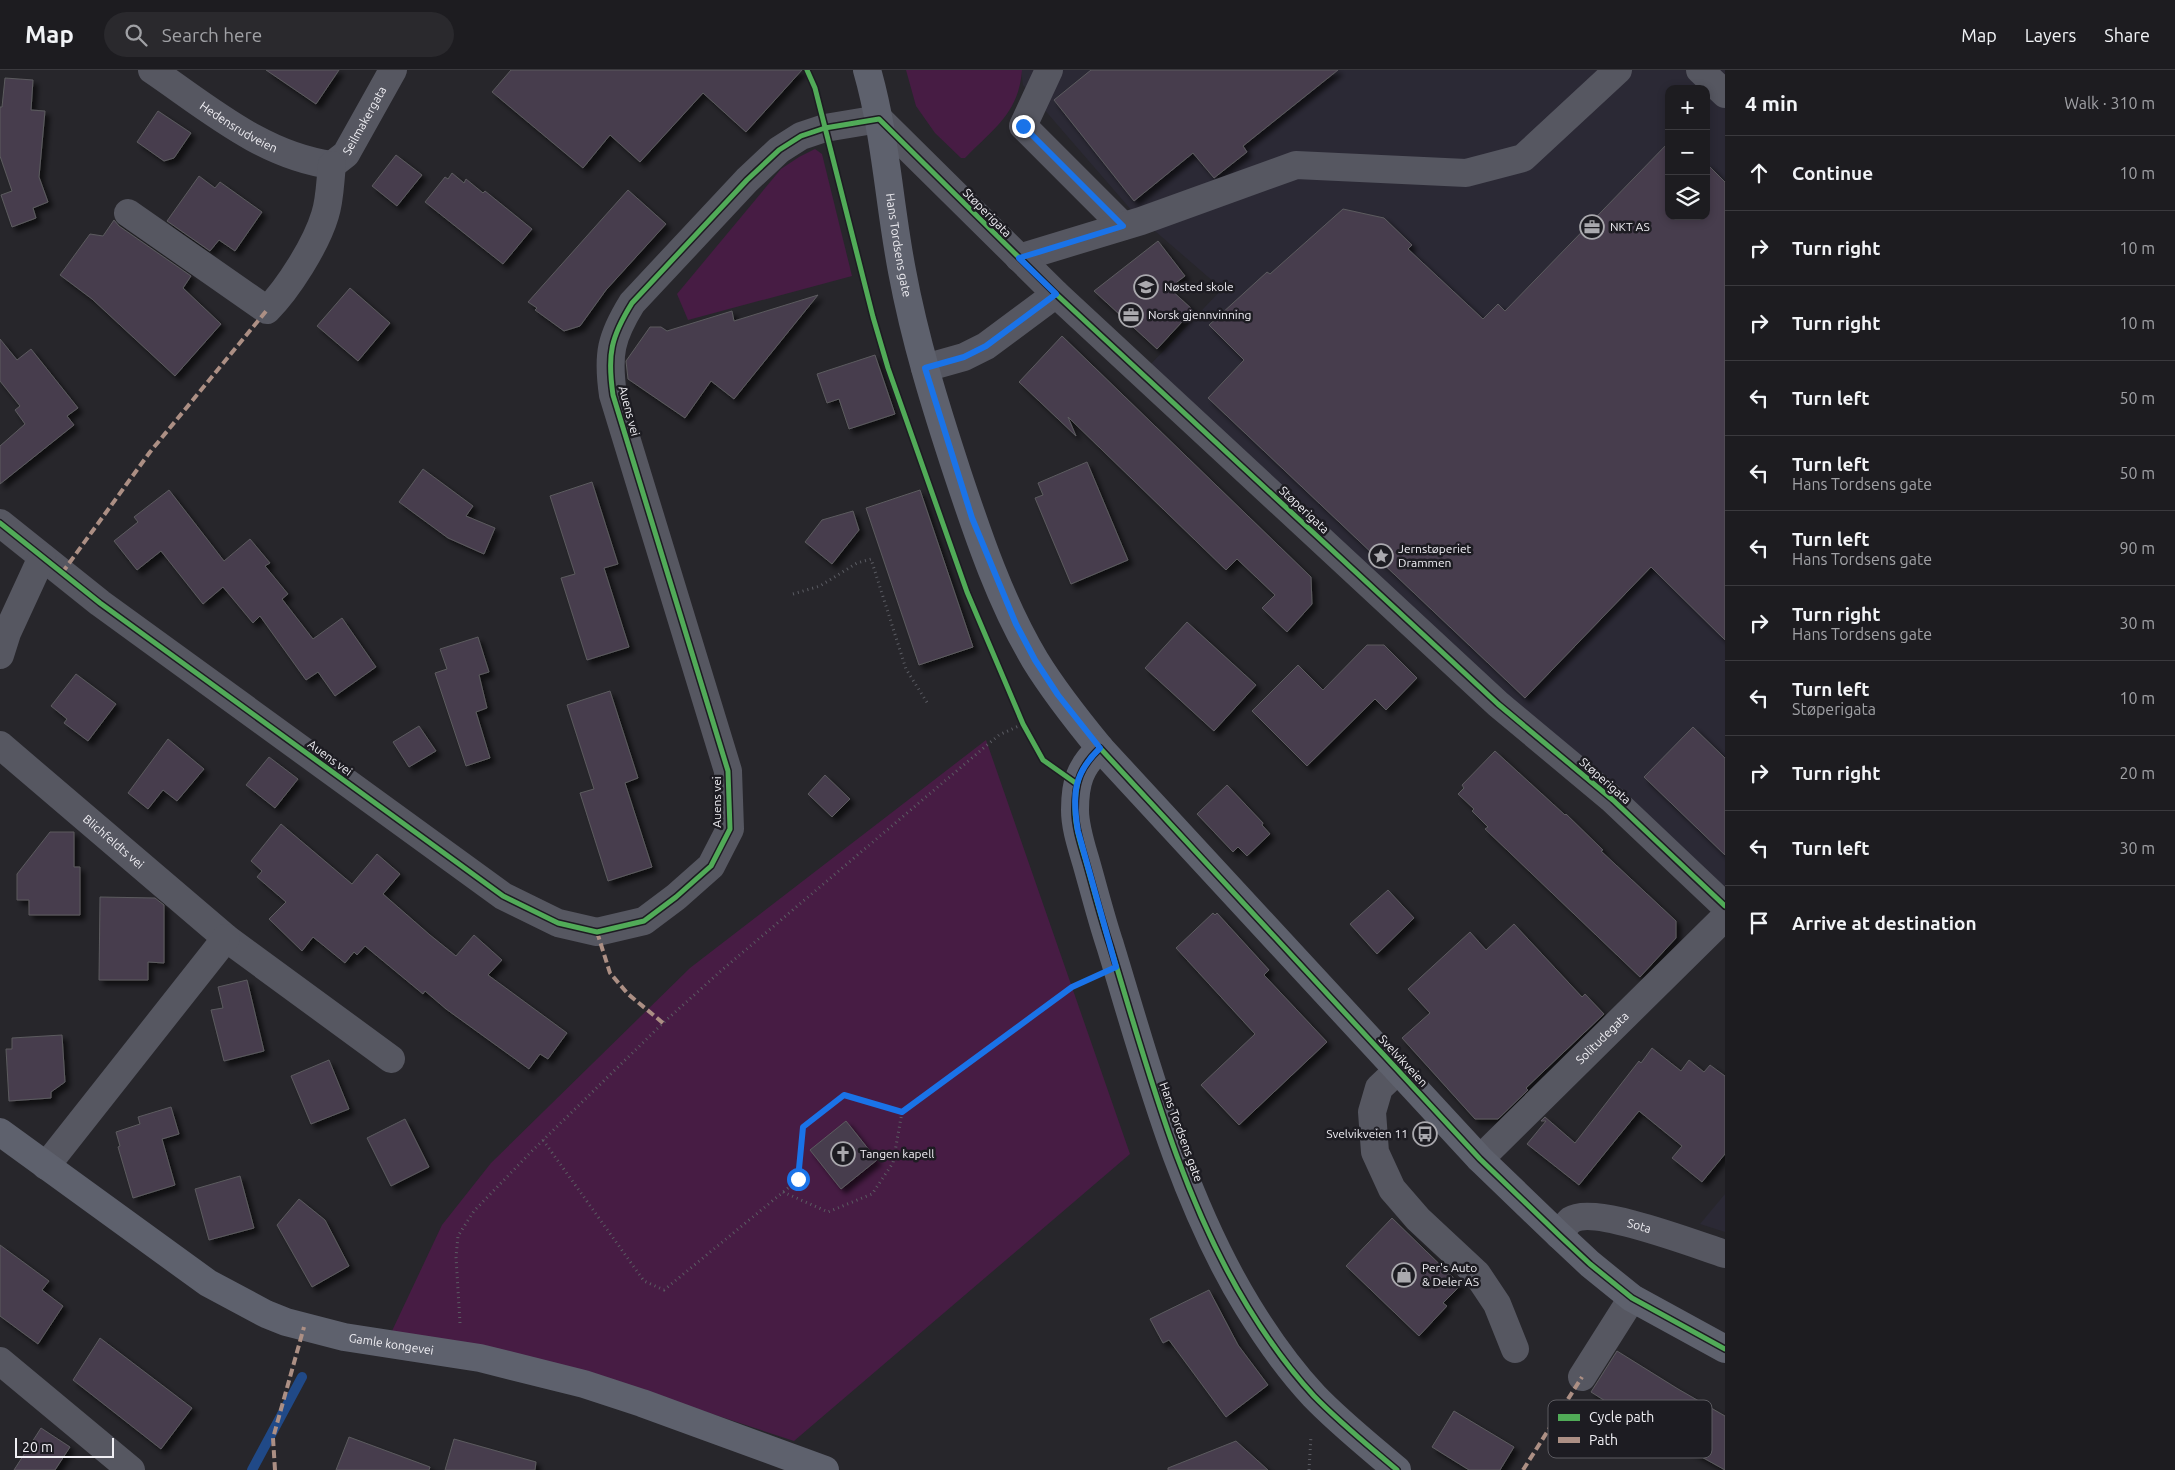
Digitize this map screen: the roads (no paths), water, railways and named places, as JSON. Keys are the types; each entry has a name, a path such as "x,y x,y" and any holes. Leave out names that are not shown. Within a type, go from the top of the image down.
{"main road":[{"name":"Hans Tordsens gate","path":"867,70 879,119 900,262 910,311 925,368 972,518 1016,624 1035,660 1058,695 1100,748 1088,759 1081,769 1075,795 1078,831 1116,967 1178,1156 1205,1224 1239,1290 1272,1343 1313,1394 1339,1420 1397,1470"},
{"name":"Svelvikveien","path":"1100,748 1480,1159 1559,1235 1590,1264 1632,1298 1725,1349"},
{"name":"Gamle kongevei","path":"0,1132 208,1283 266,1314 286,1322 344,1337 454,1354 534,1370 642,1403 825,1470"}],"street":[{"name":"Hedensrudveien","path":"152,70 246,134 284,154 308,162 332,166"},
{"name":"Seilmakergata","path":"332,166 346,154 355,141 392,70"},
{"path":"1049,70 1023,126 1123,226"},
{"path":"1019,258 1123,226 1296,165 1466,173 1523,158 1618,70"},
{"path":"1700,70 1725,94"},
{"name":"Støperigata","path":"879,119 1056,294 1498,704 1613,800 1725,906"},
{"name":"Auens vei","path":"0,523 100,603 503,896 558,923 597,932 644,922 711,866 730,829 728,771 613,395 609,369 612,344 620,322 632,303 747,180 779,150 801,136 825,128 879,119"},
{"path":"128,213 266,310 278,299 316,240 325,214 332,166"},
{"path":"925,368 964,357 986,346 1056,294"},
{"path":"0,655 7,633 42,557"},
{"name":"Blichfeldts vei","path":"0,745 226,938 391,1059"},
{"name":"Solitudegata","path":"1480,1159 1725,917"},
{"path":"46,1166 226,938"},
{"path":"1398,1070 1379,1088 1372,1112 1375,1152 1392,1189 1418,1219 1477,1274 1497,1304 1515,1349"},
{"name":"Sota","path":"1559,1235 1571,1220 1586,1216 1611,1218 1725,1254"},
{"path":"1582,1377 1632,1298"},
{"path":"0,1361 131,1470"}],"waterway":[{"path":"252,1470 302,1377"}],"place":[{"name":"NKT AS","path":"1592,227"},
{"name":"Nøsted skole","path":"1146,287"},
{"name":"Norsk gjennvinning","path":"1131,315"},
{"name":"Jernstøperiet Drammen","path":"1381,556"},
{"name":"Svelvikveien 11","path":"1425,1134"},
{"name":"Tangen kapell","path":"843,1154"},
{"name":"Per's Auto & Deler AS","path":"1404,1275"}]}
